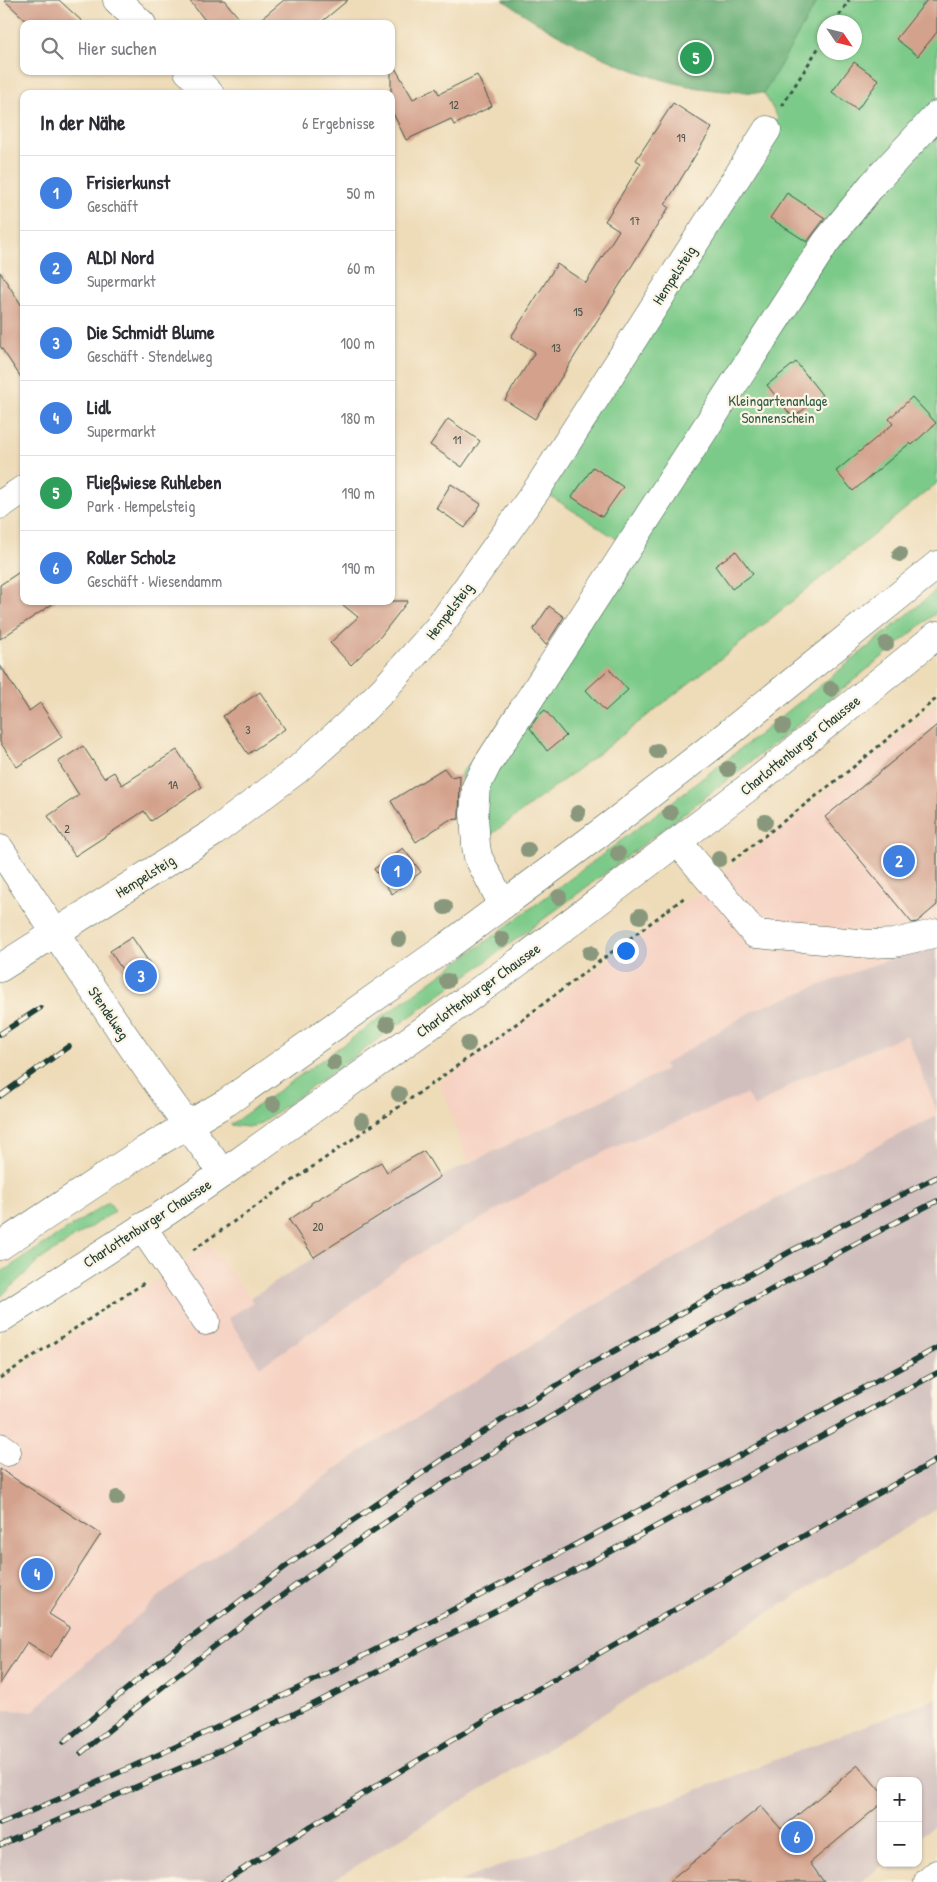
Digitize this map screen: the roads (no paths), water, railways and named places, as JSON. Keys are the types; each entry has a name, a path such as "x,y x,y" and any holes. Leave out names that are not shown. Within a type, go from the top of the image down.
{"main road":[{"path":"117,0 138,20"},
{"path":"192,75 206,90"},
{"path":"503,905 478,857 476,846 474,814 476,787 487,765 826,242 873,184 937,115"},
{"name":"Hempelsteig","path":"0,968 213,833 297,770 356,718 438,628 538,488 766,130"},
{"path":"0,504 20,492"},
{"path":"0,1246 145,1150 227,1102 503,905 719,741 937,565"},
{"name":"Charlottenburger Chaussee","path":"0,1320 223,1173 508,970 758,780 937,634"},
{"path":"678,842 755,934 870,944 894,944 937,933"},
{"name":"Stendelweg","path":"0,849 186,1125 223,1173"},
{"path":"142,1227 206,1321"},
{"path":"928,1882 937,1874"}],"railway":[{"path":"0,1034 40,1008"},
{"path":"0,1096 69,1046"},
{"path":"64,1742 154,1666 289,1564 475,1437 586,1367 793,1250 937,1177"},
{"path":"81,1753 271,1603 445,1483 545,1420 647,1360 817,1264 937,1201"},
{"path":"0,1824 121,1772 240,1717 358,1659 591,1537 937,1348"},
{"path":"0,1845 213,1754 318,1702 578,1569 937,1373"},
{"path":"223,1882 310,1826 488,1719 667,1614 937,1460"}],"place":[{"name":"Fließwiese Ruhleben","path":"696,58"},
{"name":"ALDI Nord","path":"899,861"},
{"name":"Frisierkunst","path":"397,871"},
{"name":"Die Schmidt Blume","path":"141,976"},
{"name":"Lidl","path":"37,1574"},
{"name":"Roller Scholz","path":"797,1837"}],"park label":[{"name":"Kleingartenanlage Sonnenschein","path":"778,408"}]}
